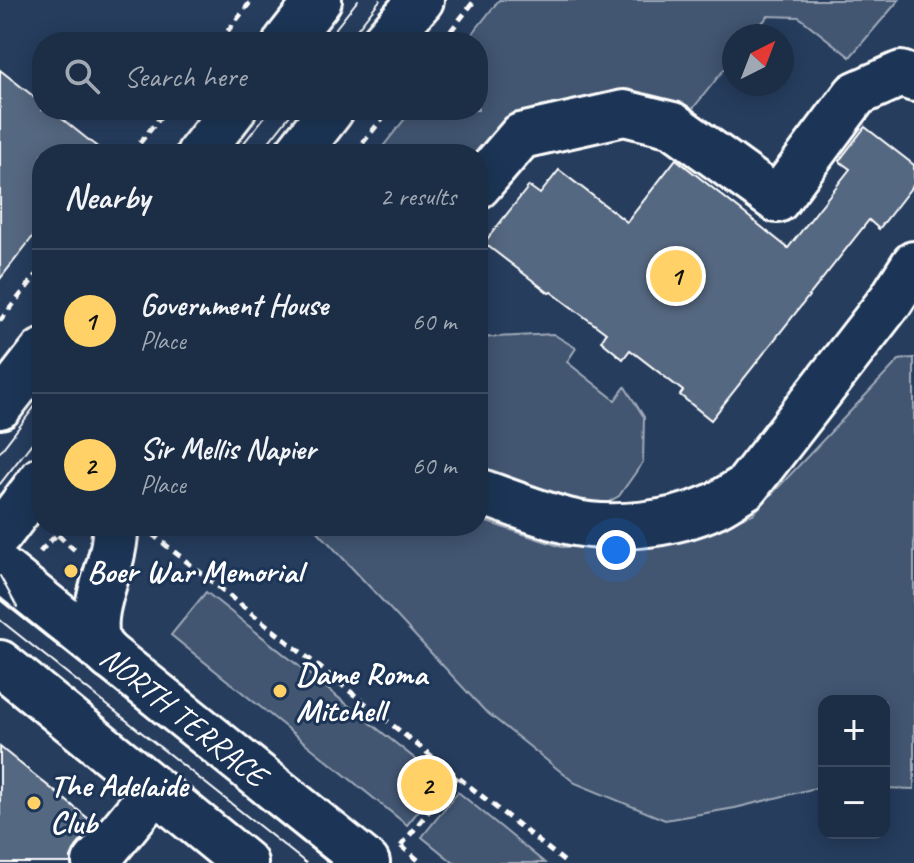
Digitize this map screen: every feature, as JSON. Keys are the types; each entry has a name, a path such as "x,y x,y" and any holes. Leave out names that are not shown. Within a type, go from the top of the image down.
{"main road":[{"path":"294,32 319,0"},
{"path":"393,32 421,0"},
{"path":"488,174 521,136 624,113 673,125 777,200 856,94 901,74 914,79"},
{"path":"207,144 225,120"},
{"path":"305,144 323,120"},
{"path":"488,494 568,521 609,526 643,524 713,507 746,487 777,450 891,300 914,264"},
{"path":"0,406 32,365"},
{"path":"11,554 32,503"},
{"path":"111,658 98,642 96,628 114,546 122,536"},
{"name":"NORTH TERRACE","path":"11,554 111,658 384,855"},
{"path":"0,663 245,863"},
{"path":"95,863 155,790"}],"path":[{"path":"227,32 252,0"},
{"path":"450,32 475,0"},
{"path":"139,144 158,120"},
{"path":"362,144 381,120"},
{"path":"0,321 32,281"},
{"path":"11,554 56,536"},
{"path":"142,536 566,863"},
{"path":"384,855 457,776"}],"shaded area":[{"path":"499,0 899,0 850,57 799,17 768,16 761,24 722,24 722,72 675,131 619,120 488,152 488,144 385,144 404,120 488,120 488,32 474,32"},
{"path":"553,334 576,348 567,362 615,400 625,387 644,417 643,462 619,496 591,512 488,479 488,337"},
{"path":"914,358 914,789 890,788 890,695 818,695 818,787 735,808 665,820 575,783 484,710 322,536 488,536 488,522 562,547 667,544 753,514 899,360"},
{"path":"206,592 443,781 407,825 171,635"},
{"path":"458,792 545,863 454,863 422,837"}],"building":[{"path":"0,70 32,95 32,120 64,120 94,144 32,144 32,238 0,279"},
{"path":"865,127 914,165 914,184 879,229 869,220 711,420 680,395 683,391 630,350 623,359 601,341 606,333 488,246 488,238 529,186 540,194 559,170 627,222 676,159 788,248 850,169 839,161"},
{"name":"The Adelaide Club","path":"0,747 95,824 76,847 71,863 0,863"}],"tram line":[{"path":"333,32 358,0"},
{"path":"355,32 380,0"},
{"path":"243,144 262,120"},
{"path":"267,144 286,120"},
{"path":"0,452 32,410"},
{"path":"0,484 32,443"},
{"path":"0,576 17,607"},
{"path":"0,600 331,863"},
{"path":"0,620 306,863"}],"place":[{"name":"Government House","path":"676,276"},
{"name":"Boer War Memorial","path":"71,571"},
{"name":"Dame Roma Mitchell","path":"280,691"},
{"name":"Sir Mellis Napier","path":"427,785"},
{"name":"The Adelaide Club","path":"34,803"}]}
